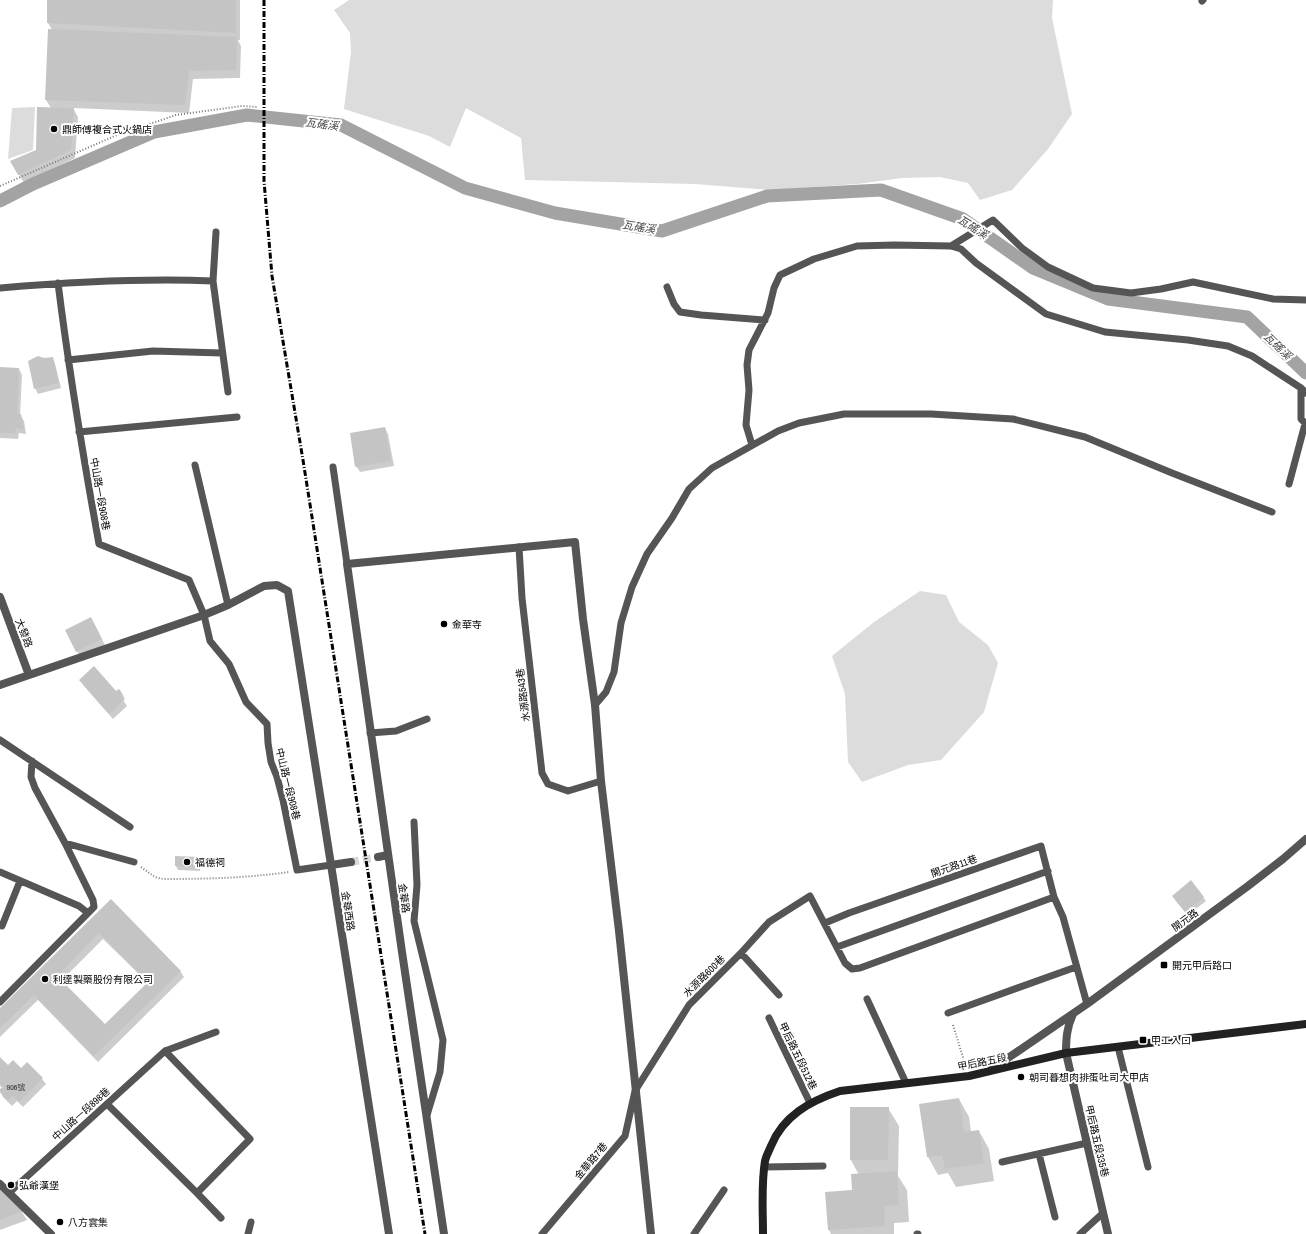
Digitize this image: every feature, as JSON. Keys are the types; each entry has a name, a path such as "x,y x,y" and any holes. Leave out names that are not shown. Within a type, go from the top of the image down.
{"main road":[{"name":"甲后路五段","path":"763,1234 762,1189 766,1160 773,1140 784,1124 796,1112 810,1103 840,1091 969,1076 1066,1053 1306,1024"}],"street":[{"path":"347,564 575,542 583,618 595,705 601,781 618,924 651,1234"},
{"name":"金華路","path":"347,564 370,733 444,1234"},
{"name":"金華西路","path":"228,605 264,586 277,584 288,591 389,1234"},
{"name":"大發路","path":"0,598 29,675"},
{"path":"0,685 204,615 228,605"},
{"name":"開元路","path":"987,1072 1087,1004 1284,859 1306,839"},
{"path":"378,857 388,855"},
{"path":"331,866 351,862"},
{"path":"1066,1053 1068,1024 1074,1013"},
{"name":"甲后路五段335巷","path":"1066,1053 1108,1234"},
{"path":"0,1184 10,1192 51,1234"}],"lane":[{"path":"951,246 993,220 1022,248 1048,267 1093,288 1130,293 1160,290 1193,282 1273,299 1306,300"},
{"path":"216,232 213,281 228,392"},
{"path":"752,445 746,425 749,390 747,365 749,350 768,314 774,288 780,275 814,259 857,246 951,246 961,250 976,263 1046,314 1104,332 1188,340 1228,346 1252,356 1303,390 1301,418 1306,424 1289,484"},
{"path":"0,288 58,283 167,279 213,281"},
{"name":"中山路一段908巷","path":"58,283 79,432 99,544 189,580 204,615 210,641 229,664 246,702 267,724 271,762 277,777 283,800 297,870"},
{"path":"667,287 674,304 680,312 765,320"},
{"path":"68,360 153,351 222,353"},
{"path":"595,705 606,692 614,672 621,623 632,587 647,554 672,518 689,489 712,468 778,431 799,423 844,414 931,414 1013,418 1085,437 1272,512"},
{"path":"79,432 237,417"},
{"path":"195,465 228,605"},
{"path":"333,467 347,564"},
{"name":"水源路543巷","path":"519,547 522,598 542,773 548,784 568,791 601,781"},
{"path":"370,733 396,731 428,720"},
{"path":"0,740 130,826"},
{"path":"0,1002 94,907 94,903 65,843 35,788 31,777 32,761"},
{"path":"414,822 417,885 414,921 443,1040 440,1072 426,1117"},
{"path":"65,843 134,862"},
{"name":"開元路11巷","path":"825,923 849,913 1041,846 1054,897 1063,917 1087,1004"},
{"path":"297,870 331,866"},
{"path":"837,947 1048,871"},
{"path":"0,872 79,906 88,913"},
{"path":"2,926 20,881"},
{"name":"水源路600巷","path":"635,1091 689,1005 741,953 769,922 810,896 825,923"},
{"path":"825,923 845,962 852,968 860,968 1054,897"},
{"path":"741,953 779,995"},
{"path":"948,1013 1076,967"},
{"path":"867,999 906,1083"},
{"name":"甲后路五段512巷","path":"769,1018 810,1103"},
{"path":"198,1193 250,1139 165,1051 216,1032"},
{"path":"1118,1047 1148,1167"},
{"name":"中山路一段898巷","path":"10,1192 165,1051"},
{"name":"金華路7巷","path":"542,1234 625,1136 635,1091"},
{"path":"107,1104 198,1193 221,1218"},
{"path":"1002,1162 1087,1144"},
{"path":"1039,1154 1054,1217"},
{"path":"765,1167 823,1166"},
{"path":"694,1234 724,1190"},
{"path":"1080,1234 1103,1213"},
{"path":"248,1234 251,1222"}],"path":[{"path":"0,186 117,135 176,115 242,106 258,106"},
{"path":"134,862 155,877 163,879 227,879 297,870"},
{"path":"953,1025 969,1076"}],"shaded area":[{"path":"349,0 1053,0 1052,18 1072,114 1048,149 1012,190 980,200 968,183 940,177 902,178 857,184 771,190 695,184 525,180 521,138 466,108 450,147 429,136 344,109 351,52 350,33 334,10"},
{"path":"35,107 33,150 8,159 12,108"},
{"path":"920,591 946,595 959,622 988,645 998,663 984,712 941,760 908,765 862,782 848,762 845,694 832,656 874,622"}],"building":[{"path":"47,0 236,0 236,33 47,23"},
{"path":"48,29 237,37 236,70 189,71 185,105 45,100"},
{"name":"鼎師傅複合式火鍋店","path":"37,107 74,108 71,150 18,175 10,161 36,150"},
{"path":"38,356 44,358 53,357 59,383 34,389 28,361"},
{"path":"0,367 19,368 17,413 21,414 24,429 16,428 15,433 0,433"},
{"path":"385,427 391,461 355,467 350,433"},
{"path":"91,617 102,639 76,652 65,630"},
{"path":"94,666 116,691 119,689 122,693 120,694 124,700 109,714 79,680"},
{"name":"福德祠","path":"175,856 199,857 199,868 175,866"},
{"path":"1191,880 1204,897 1185,912 1172,896"},
{"name":"利達製藥股份有限公司","path":"111,899 181,971 94,1056 34,995 0,1028 0,1008","holes":["99,933 148,982 105,1024 57,976"]},
{"path":"0,1057 8,1065 13,1060 21,1068 27,1062 43,1078 19,1102 13,1096 8,1101 0,1092 0,1089 3,1087 0,1084"},
{"path":"959,1098 964,1132 979,1130 984,1163 945,1169 942,1155 927,1157 919,1104"},
{"path":"850,1107 889,1107 888,1160 850,1160"},
{"path":"897,1171 899,1205 884,1206 885,1226 828,1230 825,1192 852,1190 851,1174"},
{"path":"0,1188 23,1211 0,1220"}],"waterway":[{"name":"瓦磘溪","path":"0,201 33,184 154,132 247,115 341,125 465,188 555,213 662,231 767,196 881,190 963,219 1033,268 1108,299 1247,317 1306,373"}],"tunnel":[{"path":"351,862 378,857"}],"railway":[{"path":"264,0 264,181 272,276 303,460 425,1234"}],"place":[{"name":"鼎師傅複合式火鍋店","path":"54,129"},
{"name":"金華寺","path":"444,624"},
{"name":"福德祠","path":"187,862"},
{"name":"開元甲后路口","path":"1164,965"},
{"name":"利達製藥股份有限公司","path":"45,979"},
{"name":"甲工入口","path":"1143,1040"},
{"name":"朝司暮想肉排蛋吐司大甲店","path":"1021,1077"},
{"name":"弘爺漢堡","path":"11,1185"},
{"name":"八方雲集","path":"60,1222"}]}
